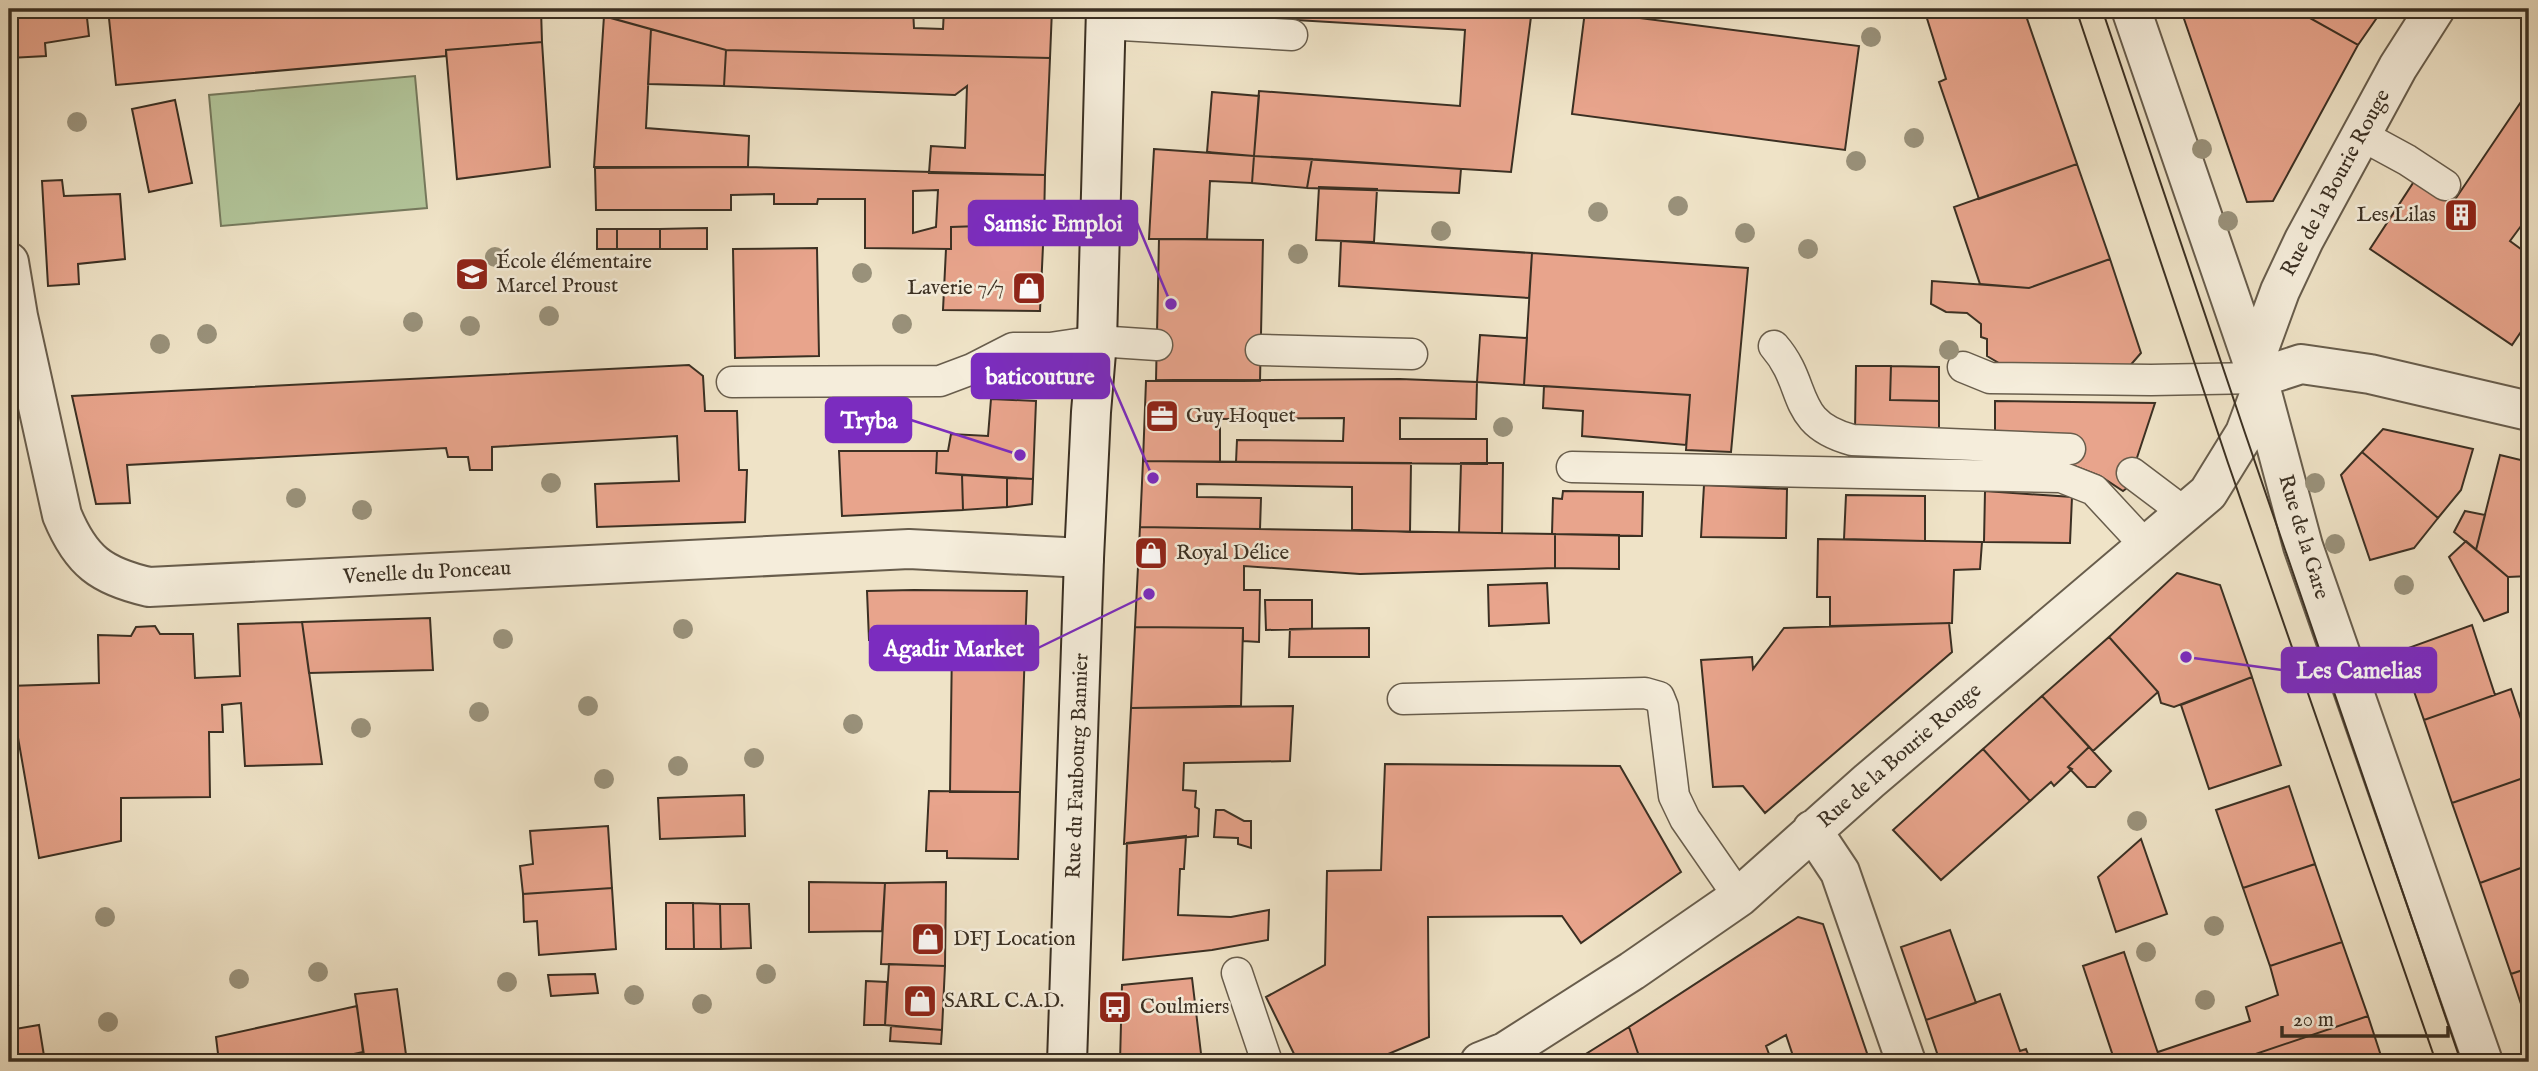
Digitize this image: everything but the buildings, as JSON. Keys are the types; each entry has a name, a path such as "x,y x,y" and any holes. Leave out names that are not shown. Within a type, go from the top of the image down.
{"street":[{"name":"Rue de la Gare","path":"2132,9 2257,378 2303,546 2483,1062"},
{"name":"Rue de la Bourie Rouge","path":"1480,1062 1505,1052 1632,971 1739,897 1812,831 2208,493 2245,433 2280,290 2304,240 2398,67 2435,9"},
{"name":"Rue du Faubourg Bannier","path":"1067,1062 1084,558 1097,341 1105,16"},
{"name":"Venelle du Ponceau","path":"9,262 18,316 62,515 73,541 91,562 118,580 149,587 909,549 1084,558"},
{"path":"2257,378 2301,364 2370,374 2529,411"},
{"path":"1812,831 1840,872 1906,1062"}],"lane":[{"path":"1105,16 1292,35"},
{"path":"2361,135 2445,185"},
{"path":"732,382 940,381 972,369 1013,348 1050,348 1097,341 1157,345"},
{"path":"1774,345 1787,360 1806,410 1818,426 1835,435 1852,439 2070,449"},
{"path":"1261,350 1412,354"},
{"path":"1963,367 1990,378 2257,378"},
{"path":"1572,467 2061,477 2094,490 2146,546"},
{"path":"2132,472 2185,513"},
{"path":"1404,699 1645,693 1659,697 1663,707 1674,796 1685,819 1739,897"},
{"path":"1237,974 1267,1062"}],"green space":[{"path":"415,76 427,208 221,226 209,95"}],"tram line":[{"path":"2076,9 2228,463 2436,1062"},
{"path":"2102,9 2461,1062"}],"place":[{"name":"Les Lilas","path":"2461,215"},
{"name":"École élémentaire Marcel Proust","path":"472,274"},
{"name":"Laverie 7/7","path":"1029,288"},
{"name":"Samsic Emploi","path":"1171,304"},
{"name":"Guy Hoquet","path":"1162,416"},
{"name":"Tryba","path":"1020,455"},
{"name":"baticouture","path":"1153,478"},
{"name":"Royal Délice","path":"1151,553"},
{"name":"Agadir Market","path":"1149,594"},
{"name":"Les Camelias","path":"2186,657"},
{"name":"DFJ Location","path":"928,939"},
{"name":"SARL C.A.D.","path":"920,1001"},
{"name":"Coulmiers","path":"1115,1007"}]}
